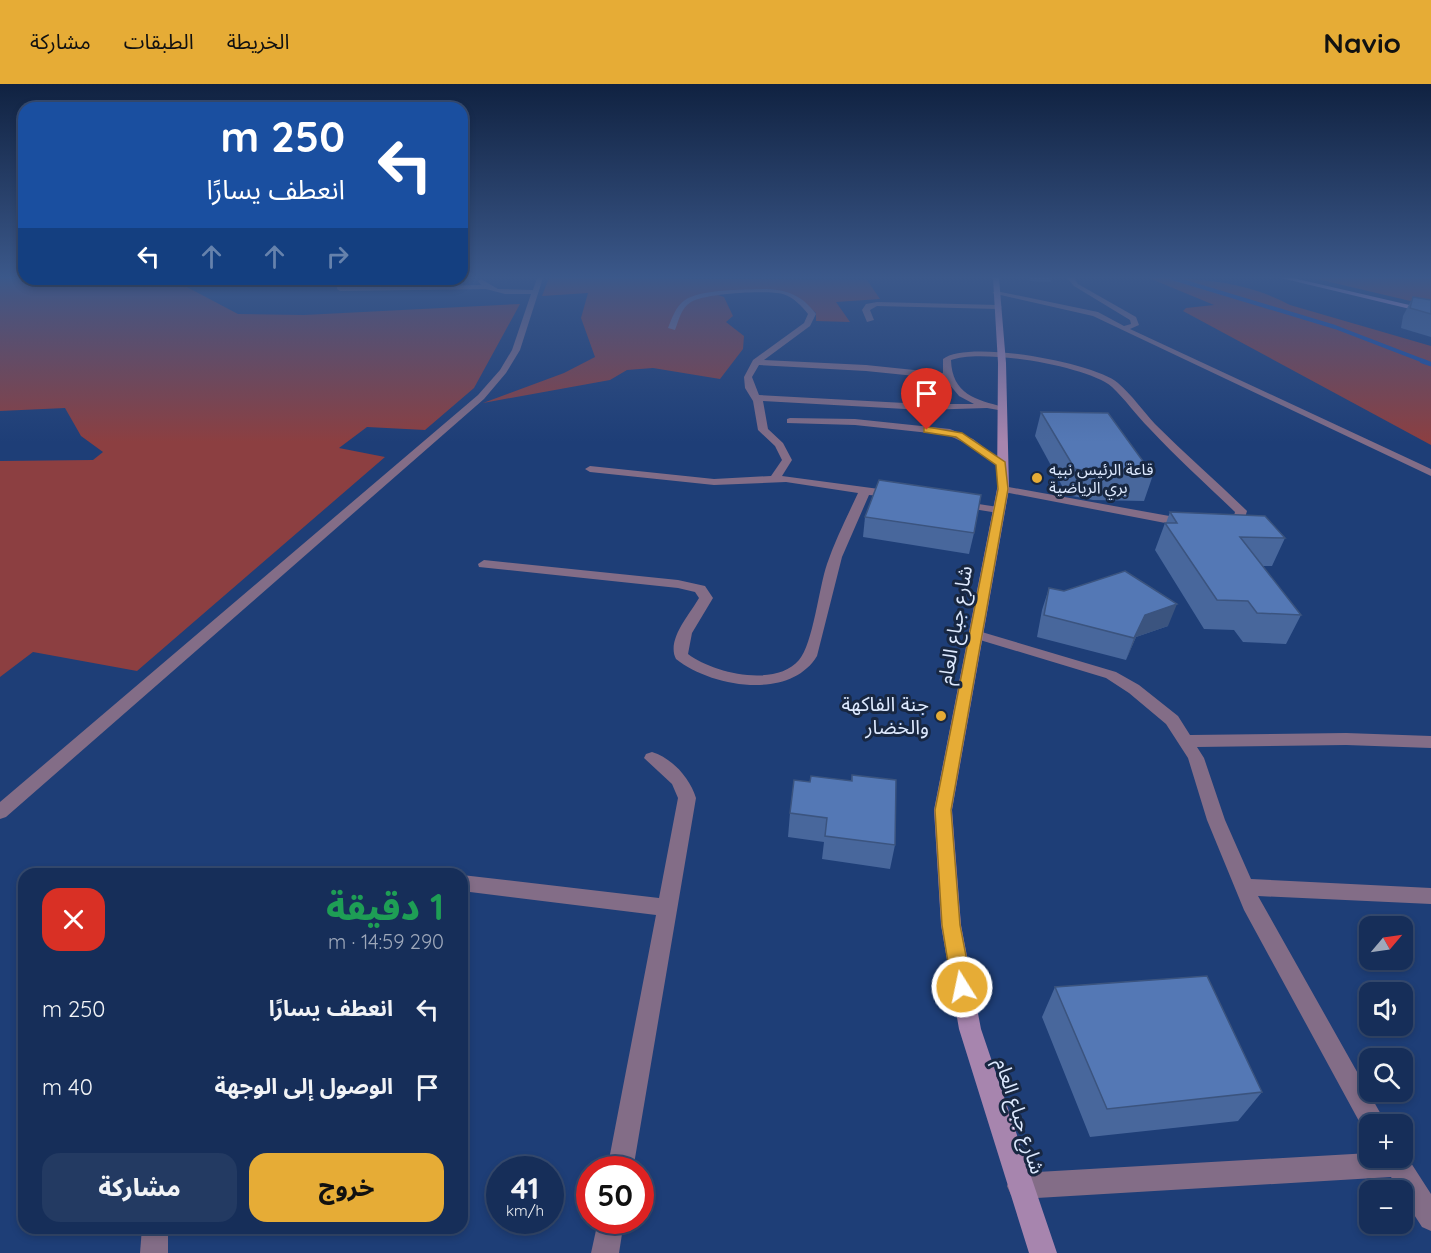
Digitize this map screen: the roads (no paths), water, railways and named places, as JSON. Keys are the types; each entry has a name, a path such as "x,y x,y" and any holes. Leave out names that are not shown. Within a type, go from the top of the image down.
{"main road":[{"name":"شارع جباع العام","path":"1000,333 1002,354 994,407 1003,489 943,810 951,925 970,1029 1043,1253"}],"street":[{"path":"0,813 481,397 504,371 516,350 521,333"},
{"path":"774,480 787,460 785,453 764,430 748,377 756,362 794,333"},
{"path":"1131,333 1431,473"},
{"path":"994,407 962,395 946,376 947,359 954,355 1002,354 1075,368 1114,384 1152,426 1241,511 1242,516 1232,525 1211,525"},
{"path":"756,362 866,368 946,376"},
{"path":"756,398 935,407 994,407"},
{"path":"790,421 855,422 950,432 969,441 1001,464"},
{"path":"590,469 714,482 774,480 908,496"},
{"path":"1003,489 1195,524"},
{"path":"484,564 678,584 700,589 706,597 684,634 680,647 681,656 691,664 715,675 771,678 798,671 810,654 832,565 852,514 865,491"},
{"path":"942,501 998,510"},
{"path":"975,634 1111,675 1158,706 1172,720 1188,741 1216,820 1254,910 1369,1114"},
{"path":"1188,741 1431,742"},
{"path":"623,1156 687,798 685,788 679,780 651,758"},
{"path":"468,884 668,908"},
{"path":"1245,887 1431,896"},
{"path":"1020,1186 1359,1163"},
{"path":"1400,1168 1431,1218"},
{"path":"154,1253 155,1234"},
{"path":"605,1253 609,1234"}],"waterway":[{"path":"1349,333 1426,362"},
{"path":"1422,361 1431,364"}],"place":[{"name":"قاعة الرئيس نبيه بري الرياضية","path":"1037,478"},
{"name":"جنة الفاكهة والخضار","path":"941,716"}]}
